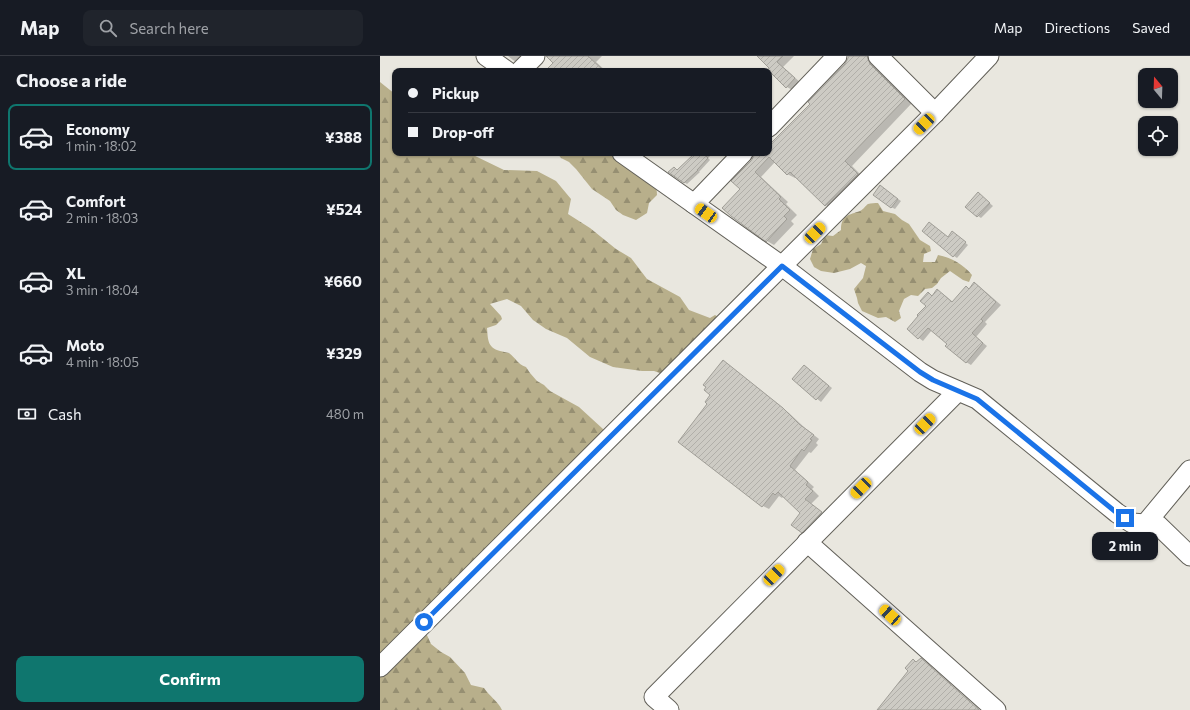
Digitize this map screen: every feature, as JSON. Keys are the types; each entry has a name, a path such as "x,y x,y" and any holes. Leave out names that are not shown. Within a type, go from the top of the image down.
{"street":[{"path":"486,56 503,68"},
{"path":"523,68 535,56"},
{"path":"772,123 837,56"},
{"path":"878,56 935,113"},
{"path":"380,667 935,113 989,56"},
{"path":"626,156 782,266 920,372 933,380 977,399 1117,513 1132,523 1158,525 1187,547"},
{"path":"694,204 740,156"},
{"path":"669,710 654,697 958,391"},
{"path":"1146,523 1190,470"},
{"path":"807,542 996,710"}],"green space":[{"path":"380,82 392,92 392,156 475,156 504,170 537,171 556,181 571,199 568,214 590,228 616,249 631,258 647,279 680,297 689,310 710,318 715,315 723,320 666,375 654,371 613,367 590,357 567,338 546,329 533,320 521,306 507,299 490,304 502,319 496,325 487,328 490,345 496,350 509,353 526,367 537,381 550,391 579,407 605,432 426,633 431,644 450,657 465,673 471,685 484,688 502,710 380,710"},
{"path":"559,156 618,156 656,181 657,195 649,203 647,213 636,220 623,215 616,210 610,201 592,189 569,162"},
{"path":"878,203 883,211 895,214 909,224 920,240 930,246 931,251 924,254 923,262 935,262 938,255 953,260 972,275 969,282 963,280 950,271 932,288 925,289 918,296 911,295 904,299 899,311 901,318 895,322 886,317 878,318 862,311 854,289 863,278 866,266 861,263 850,269 834,273 821,271 814,267 810,259 813,249 821,244 825,235 833,236 841,230 842,221 846,216 860,211 868,204"}],"building":[{"path":"546,56 588,56 601,68 548,68 553,63"},
{"path":"757,56 783,56 777,62 795,78 786,88 772,74 772,68 769,68"},
{"path":"849,56 867,56 870,64 905,99 845,161 858,174 825,206 790,172 787,175 769,157 755,172 781,197 779,199 790,210 784,216 787,219 766,242 722,208 740,189 731,181 754,156 772,156 772,142 810,104 808,102 845,64"},
{"path":"692,156 706,156 708,158 684,183 668,172 674,167 677,170"},
{"path":"880,185 898,199 891,208 873,195"},
{"path":"978,192 990,203 977,217 965,207"},
{"path":"929,222 948,237 952,231 966,242 953,257 922,231"},
{"path":"974,282 996,302 981,319 983,321 972,333 983,343 966,363 945,346 947,344 928,328 918,339 907,329 918,316 917,315 926,306 920,301 928,292 932,296 937,289 952,302 966,286 969,289"},
{"path":"723,360 814,435 810,439 812,440 804,451 802,449 790,466 808,482 806,485 813,491 805,499 822,512 802,533 791,525 800,513 778,492 775,495 773,493 762,507 678,442 707,404 705,402 710,395 704,390 706,387 703,385"},
{"path":"804,365 829,386 816,400 792,379"},
{"path":"921,658 979,710 877,710 908,671 905,668 913,659 916,662"}],"route":[{"path":"424,622 782,266 920,372 933,380 977,399 1125,518"}]}
